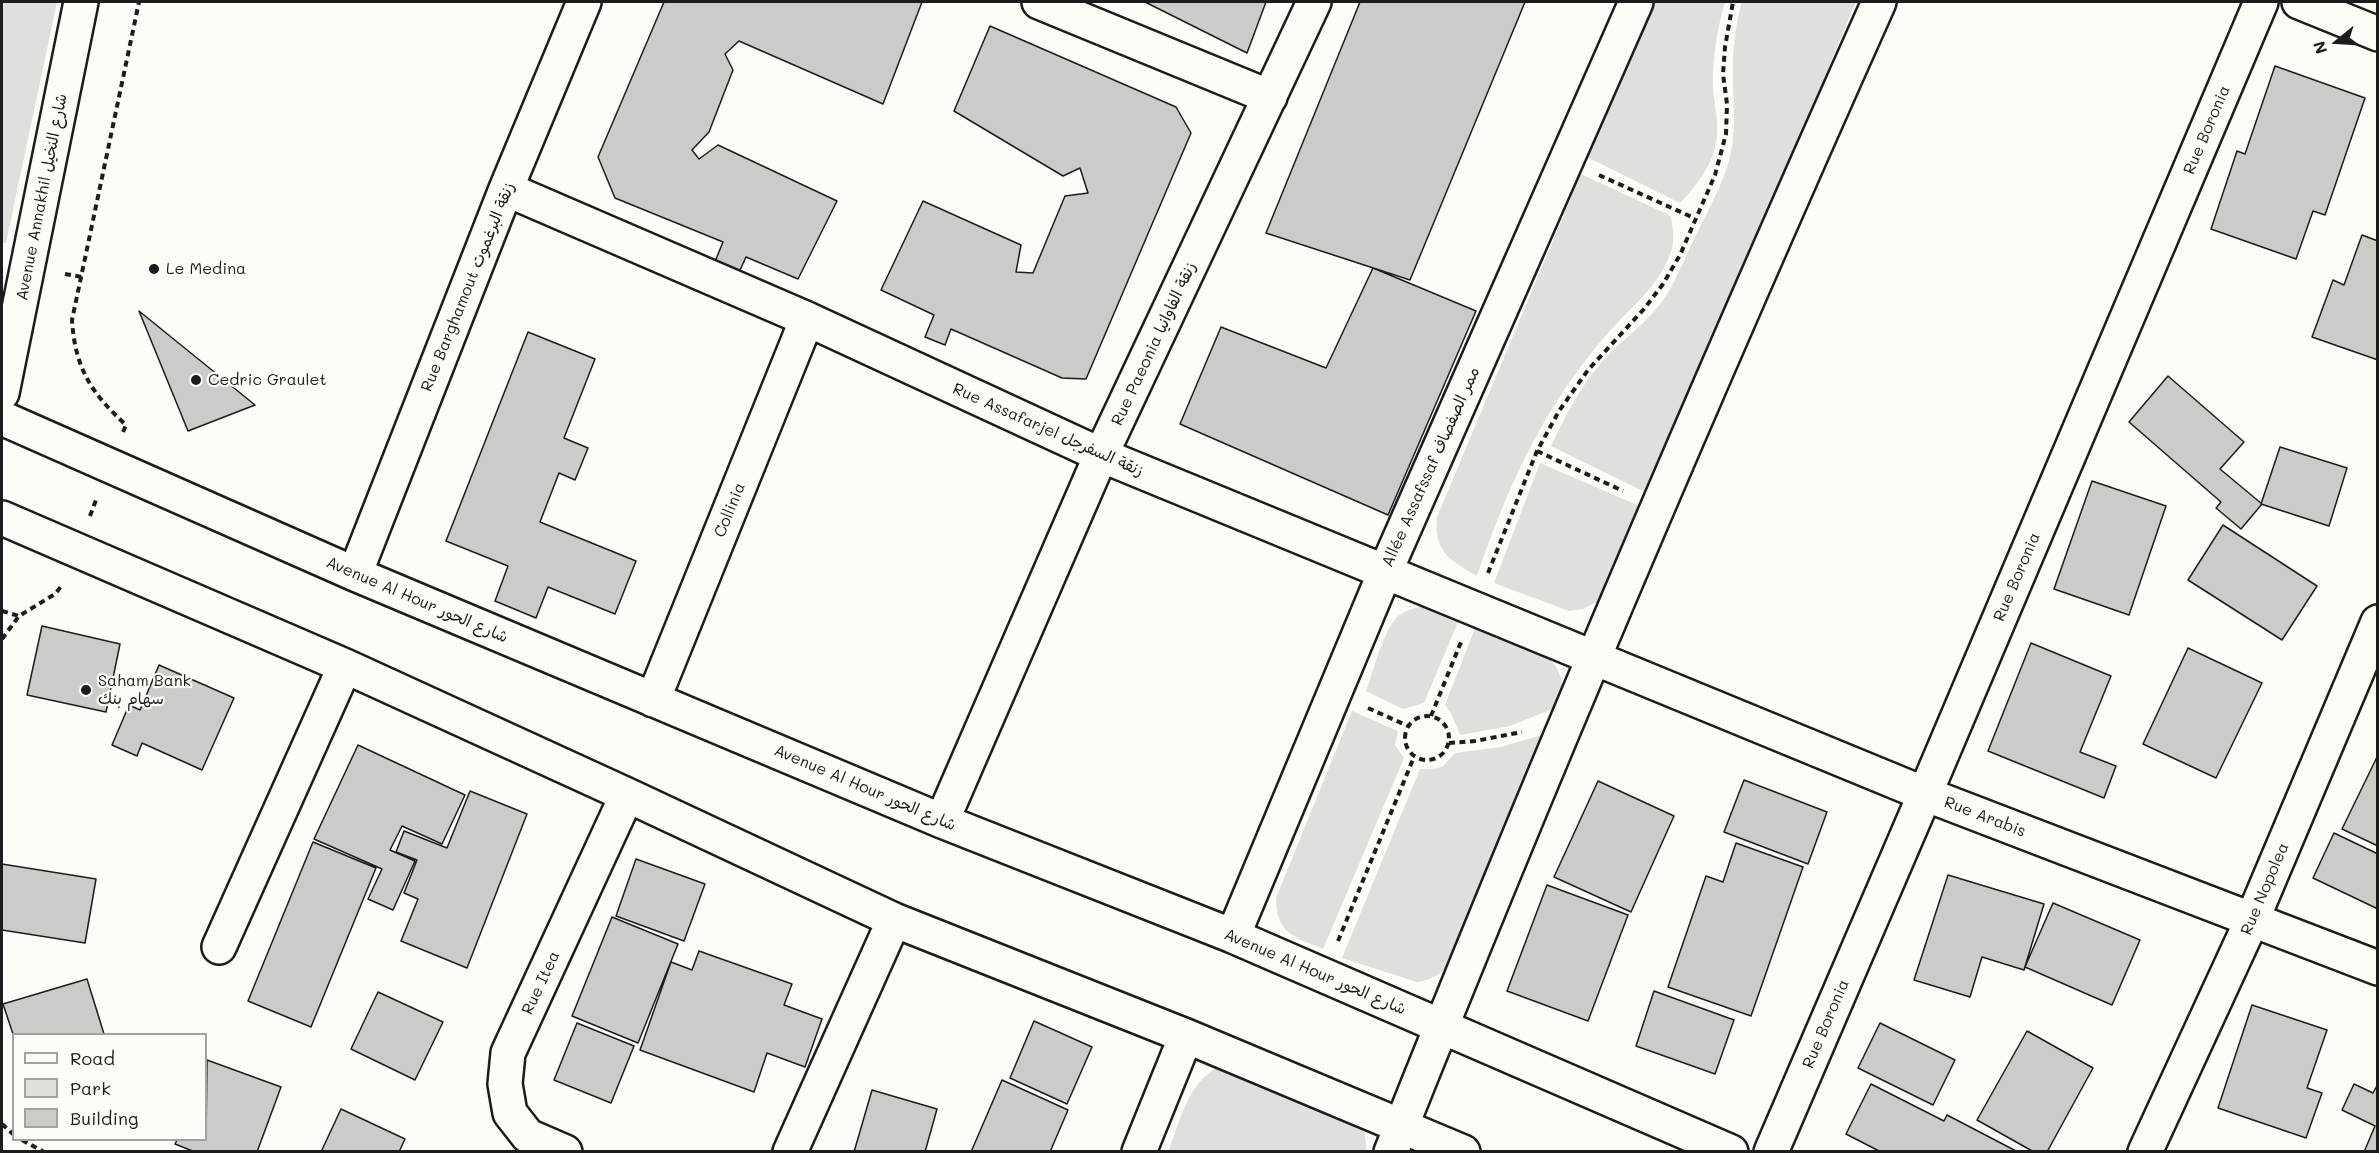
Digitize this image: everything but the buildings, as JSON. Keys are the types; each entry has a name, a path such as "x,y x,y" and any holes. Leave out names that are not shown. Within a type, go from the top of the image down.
{"street":[{"name":"Avenue Annakhil شارع النخيل","path":"2,393 81,2"},
{"name":"Rue Barghamout زنقة البرغموت","path":"355,574 506,189 584,2"},
{"path":"1039,2 1269,97"},
{"name":"Rue Paeonia زنقة الفاوانيا","path":"942,821 1101,455 1314,2"},
{"name":"Allée Assafssaf ممر الصفصاف","path":"1233,936 1384,572 1636,2"},
{"path":"1396,1138 1658,508 1767,253 1879,2"},
{"name":"Rue Boronia","path":"1771,1152 2261,2"},
{"path":"2300,2 2378,34"},
{"name":"Rue Assafarjel زنقة السفرجل","path":"506,189 807,320 1101,455 1595,657"},
{"name":"Collinia","path":"653,700 807,320"},
{"name":"Avenue Al Hour شارع الحور","path":"2,418 355,574 942,821 1233,936 1731,1152"},
{"path":"2,518 345,666 894,920 1186,1036 1396,1138 1462,1152"},
{"name":"Rue Nopolea","path":"2145,1152 2252,920 2378,622"},
{"name":"Rue Arabis","path":"1595,657 1925,794 2378,968"},
{"path":"219,946 345,666"},
{"name":"Rue Itea","path":"565,1152 528,1136 510,1113 505,1084 508,1053 627,795"},
{"path":"790,1152 894,920"},
{"path":"1139,1152 1186,1036"}],"path":[{"path":"2,639 19,616 56,594 62,586 126,425 106,407 85,378 73,340 72,320 139,2"},
{"path":"1431,716 1537,451 1559,411 1588,370 1644,309 1663,284 1680,255 1694,218 1715,175 1726,134 1725,47 1733,2"},
{"path":"1566,159 1694,218"},
{"path":"1537,451 1658,508"},
{"path":"2,611 19,616"},
{"path":"1449,743 1502,738 1537,729 1571,715"},
{"path":"1431,716 1439,719 1445,726 1449,734 1449,743 1439,758 1431,761 1421,760 1407,750 1405,733 1414,720 1431,716"},
{"path":"1324,975 1414,757"},
{"path":"24,1141 44,1152"}],"green space":[{"path":"2,2 57,2 6,243 2,242"},
{"path":"1655,2 1725,2 1717,34 1713,67 1717,121 1716,145 1702,176 1680,203 1587,157"},
{"path":"1742,2 1856,2 1649,494 1551,446 1591,375 1609,354 1649,317 1666,296 1721,183 1732,145 1733,55"},
{"path":"1581,174 1671,216 1672,248 1657,279 1594,349 1544,422 1512,486 1477,576 1445,553 1438,538 1437,517"},
{"path":"1540,463 1642,507 1606,593 1597,602 1583,609 1569,611 1494,583"},
{"path":"1423,606 1435,607 1460,617 1424,703 1403,709 1366,691 1383,642 1392,624 1403,613"},
{"path":"1477,623 1524,642 1551,660 1559,672 1562,687 1560,706 1510,726 1460,735 1445,705"},
{"path":"1352,711 1398,731 1395,745 1404,758 1323,949 1295,937 1283,926 1279,919 1276,898"},
{"path":"1548,733 1447,966 1435,977 1417,982 1342,958 1420,769 1442,767 1455,753 1501,747"},
{"path":"1219,1067 1358,1119 1364,1129 1367,1152 1168,1152 1192,1092 1208,1073"}],"place":[{"name":"Le Medina","path":"154,269"},
{"name":"Cedric Graulet","path":"196,380"},
{"name":"Saham Bank سهام بنك","path":"86,690"}]}
